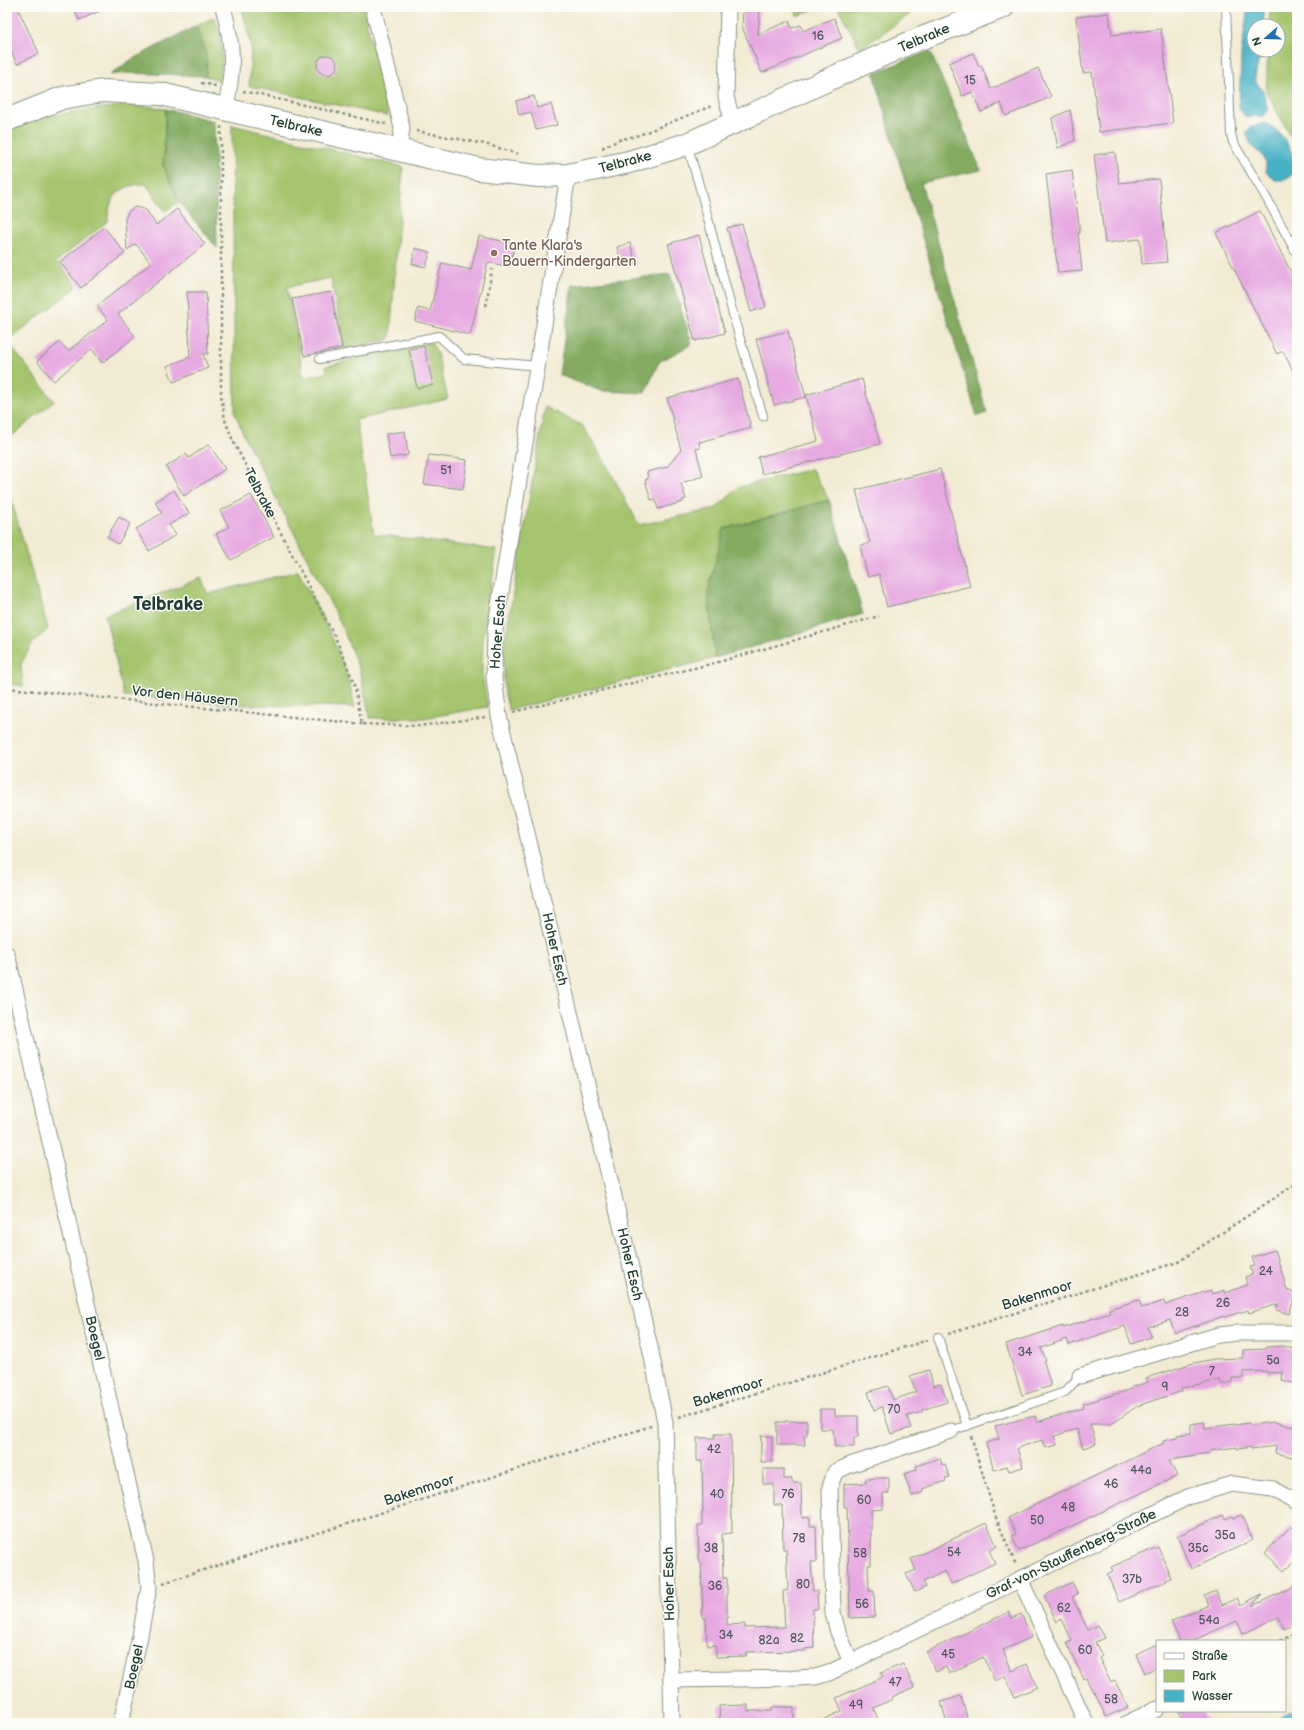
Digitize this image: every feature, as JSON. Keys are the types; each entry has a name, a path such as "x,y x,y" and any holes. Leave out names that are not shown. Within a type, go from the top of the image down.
{"street":[{"path":"223,7 230,31 233,54 230,88 225,110"},
{"path":"373,7 402,128 399,150"},
{"path":"728,7 726,97 733,123"},
{"name":"Telbrake","path":"7,120 62,98 102,90 161,94 480,169 538,176 568,175 629,162 687,144 909,43 1003,7"},
{"name":"Hoher Esch","path":"568,175 495,630 494,678 499,716 650,1346 665,1422 672,1723"},
{"name":"Boegel","path":"7,954 146,1561 149,1587 122,1723"},
{"path":"1080,1376 1218,1336 1237,1333 1297,1333"},
{"path":"851,1662 838,1632 833,1613 830,1487 836,1472 850,1465 950,1431"},
{"name":"Graf-von-Stauffenberg-Straße","path":"671,1680 815,1677 829,1673 1188,1497 1232,1484 1273,1489 1297,1502"},
{"path":"1020,1579 1086,1723"},
{"path":"1127,1723 1156,1709"}],"lane":[{"path":"1226,7 1231,134 1233,142 1267,199 1297,254"},
{"path":"687,144 735,322 763,416"},
{"path":"320,359 439,336 464,359 538,366"},
{"path":"938,1337 967,1426"},
{"path":"950,1431 1065,1392 1080,1376"}],"path":[{"name":"Telbrake","path":"225,110 221,127 221,395 225,420 233,442 336,639 354,683 362,724"},
{"path":"486,306 492,269"},
{"path":"362,724 419,726 499,716 715,663 879,616"},
{"name":"Vor den Häusern","path":"7,688 362,724"},
{"name":"Bakenmoor","path":"149,1587 665,1422 1178,1262 1297,1183"},
{"path":"967,1426 975,1447 996,1518 1014,1560 1020,1579"},
{"path":"1281,1640 1297,1632"}],"green space":[{"path":"242,7 363,7 388,116 249,86 251,47"},
{"path":"795,7 819,7 797,16"},
{"path":"838,7 920,7 860,49"},
{"path":"1270,7 1297,7 1297,148 1266,91 1268,58 1286,58 1286,18 1269,18"},
{"path":"214,17 222,49 222,64 219,81 205,76 207,63 206,57 196,26"},
{"path":"196,26 206,57 207,63 205,76 127,73 110,75 129,61"},
{"path":"930,51 981,170 921,183 987,413 977,416 894,145 874,73"},
{"path":"135,105 166,109 163,165 179,202 165,211 146,184 130,186 118,193 111,204 108,221 57,261 77,287 7,341 7,132 22,125 70,112"},
{"path":"166,109 214,121 217,248 179,202 163,165"},
{"path":"232,125 403,167 390,339 345,349 331,278 287,287 304,378 327,373 326,366 431,342 437,353 448,399 356,420 374,534 497,550 483,638 482,675 488,707 424,718 370,718 360,672 341,624 245,438 235,413"},
{"path":"670,274 692,344 659,362 645,393 601,391 559,375 572,285"},
{"path":"7,341 54,401 7,440"},
{"path":"545,407 583,426 610,471 639,525 715,509 739,487 812,469 829,500 724,529 708,591 715,658 509,710 504,692 504,646"},
{"path":"7,484 48,629 32,644 21,664 23,686 7,684"},
{"path":"829,500 863,614 715,658 708,591 724,529"},
{"path":"298,571 332,637 346,671 355,707 248,705 124,696 105,615 201,578 208,594"}],"water":[{"path":"1265,7 1264,18 1246,18 1247,13 1252,8"},
{"path":"1246,20 1246,58 1259,58 1255,77 1256,82 1263,91 1268,111 1263,116 1254,116 1250,118 1245,116 1239,108 1241,55"},
{"path":"1265,123 1284,138 1291,152 1293,168 1291,176 1282,180 1275,180 1266,172 1266,163 1262,154 1251,145 1248,139 1246,132 1253,126"},
{"path":"1297,1708 1297,1723 1267,1723"}],"building":[{"path":"7,7 17,7 39,53 17,64 7,43"},
{"path":"73,7 109,7 79,20"},
{"path":"743,10 760,10 758,34 789,21 792,28 801,25 803,31 834,18 842,38 762,73 742,27"},
{"path":"1109,13 1112,35 1161,29 1173,123 1099,132 1092,72 1083,73 1076,17"},
{"path":"973,53 979,66 981,65 991,89 1038,68 1051,97 1006,116 1001,103 981,112 972,92 962,96 949,63"},
{"path":"327,55 334,58 337,65 334,72 327,75 320,72 317,65 320,58"},
{"path":"534,96 537,108 551,104 557,125 536,130 531,112 519,115 516,101"},
{"path":"1070,110 1075,140 1058,148 1052,118"},
{"path":"1115,152 1119,183 1159,179 1167,262 1142,264 1140,239 1105,243 1094,155"},
{"path":"1072,170 1080,233 1078,233 1082,271 1058,273 1046,174"},
{"path":"135,207 147,211 156,225 177,209 205,244 118,314 135,336 102,363 92,349 54,381 37,361 60,342 68,351 108,320 97,306 151,263 136,244 127,250 125,219 128,212"},
{"path":"1260,211 1297,284 1297,379 1283,351 1277,354 1216,233"},
{"path":"742,224 766,307 751,312 727,228"},
{"path":"104,227 125,253 81,288 60,262"},
{"path":"699,235 725,333 695,341 668,244"},
{"path":"479,236 515,244 509,267 488,262 470,335 415,321 418,308 430,311 442,263 471,270"},
{"path":"630,243 636,264 623,267 617,247"},
{"path":"415,248 430,252 426,267 412,264"},
{"path":"187,292 206,292 208,354 203,354 208,368 173,382 167,366 190,357"},
{"path":"331,292 342,348 304,356 292,299"},
{"path":"788,331 806,397 774,405 756,339"},
{"path":"424,346 433,385 417,388 409,349"},
{"path":"738,379 751,428 699,442 700,448 696,449 703,476 681,483 686,499 683,500 683,502 658,509 655,499 651,500 645,480 648,479 647,472 667,467 681,450 667,398"},
{"path":"862,379 880,444 762,474 758,457 818,441 806,395"},
{"path":"405,431 408,455 390,458 386,434"},
{"path":"209,444 225,469 184,496 166,467 186,454 189,458"},
{"path":"429,455 467,460 463,489 424,484"},
{"path":"940,469 970,586 887,607 879,574 868,577 860,546 870,543 856,490"},
{"path":"174,490 189,513 169,525 176,535 149,551 136,529 162,513 155,502"},
{"path":"251,495 274,537 231,560 216,534 229,527 220,511"},
{"path":"119,517 130,524 118,544 107,537"},
{"path":"1275,1250 1287,1290 1297,1294 1297,1298 1294,1299 1289,1314 1276,1310 1278,1304 1249,1313 1248,1310 1225,1317 1224,1316 1175,1333 1170,1320 1148,1327 1151,1337 1131,1344 1125,1326 1069,1345 1067,1339 1041,1348 1046,1361 1044,1362 1051,1386 1022,1395 1006,1344 1110,1313 1109,1309 1139,1300 1142,1308 1164,1301 1165,1305 1211,1290 1212,1294 1225,1290 1225,1293 1247,1285 1245,1277 1253,1274 1250,1267 1255,1266 1252,1257"},
{"path":"1283,1346 1297,1350 1297,1384 1282,1380 1283,1372 1267,1373 1267,1371 1244,1372 1244,1378 1232,1378 1232,1382 1221,1384 1220,1380 1181,1388 1182,1391 1137,1406 1110,1424 1090,1424 1096,1444 1083,1448 1077,1429 1054,1436 1057,1445 1045,1448 1042,1440 1017,1448 1023,1467 1009,1471 1007,1466 994,1470 986,1443 999,1439 995,1426 1035,1416 1037,1422 1084,1408 1083,1404 1132,1389 1132,1387 1148,1382 1146,1378 1190,1364 1214,1359 1243,1358 1243,1350 1266,1349 1266,1347"},
{"path":"929,1370 933,1386 941,1384 947,1402 907,1416 911,1428 891,1434 882,1407 874,1410 868,1392 888,1386 893,1400 916,1392 910,1376"},
{"path":"820,1409 835,1409 835,1416 858,1416 858,1437 854,1437 854,1447 835,1447 833,1429 820,1429"},
{"path":"807,1421 807,1435 804,1435 805,1445 777,1445 777,1422"},
{"path":"1204,1422 1205,1428 1235,1424 1249,1423 1249,1425 1274,1422 1297,1428 1297,1458 1275,1453 1276,1446 1251,1449 1251,1447 1237,1449 1237,1447 1209,1451 1210,1453 1169,1460 1177,1476 1019,1551 1012,1536 1016,1534 1008,1518 1164,1443 1163,1441 1177,1438 1177,1435 1191,1433 1191,1424"},
{"path":"715,1434 731,1434 732,1533 722,1534 723,1578 727,1578 727,1625 745,1624 745,1628 785,1627 783,1591 788,1590 786,1549 783,1549 782,1505 774,1505 774,1484 763,1484 763,1469 784,1469 784,1479 792,1479 792,1483 801,1483 802,1518 810,1517 810,1526 816,1526 817,1562 811,1562 813,1591 817,1591 818,1609 813,1609 814,1648 805,1649 805,1651 746,1652 746,1656 716,1657 716,1645 707,1646 706,1618 703,1618 701,1563 699,1563 698,1525 702,1525 703,1512 702,1461 697,1461 697,1438 715,1438"},
{"path":"761,1436 772,1436 772,1462 761,1462"},
{"path":"940,1458 942,1465 945,1464 949,1477 945,1478 946,1481 922,1489 923,1492 912,1496 904,1474 917,1470 916,1466"},
{"path":"889,1478 889,1493 883,1493 883,1509 871,1510 871,1565 868,1565 869,1591 874,1591 875,1617 850,1618 847,1507 844,1507 844,1484 866,1483 865,1480"},
{"path":"1223,1515 1225,1519 1233,1516 1234,1518 1241,1515 1253,1540 1191,1569 1177,1536"},
{"path":"986,1523 997,1546 989,1550 995,1563 951,1584 945,1571 923,1582 926,1587 915,1592 906,1574 916,1570 911,1559"},
{"path":"1291,1526 1297,1532 1297,1557 1284,1571 1265,1553"},
{"path":"1158,1547 1171,1578 1119,1602 1107,1574 1113,1571 1111,1567"},
{"path":"1072,1582 1078,1594 1072,1597 1088,1630 1097,1625 1104,1638 1095,1642 1102,1656 1099,1658 1111,1683 1115,1681 1128,1707 1106,1717 1094,1691 1093,1692 1086,1678 1084,1679 1073,1657 1067,1643 1072,1641 1062,1619 1057,1622 1044,1596"},
{"path":"1297,1585 1297,1622 1284,1629 1278,1617 1243,1634 1237,1621 1194,1640 1180,1640 1171,1621 1209,1605 1205,1596 1216,1591 1222,1605 1237,1598 1241,1605 1262,1594 1252,1606"},
{"path":"1009,1612 1012,1618 1021,1614 1032,1637 1003,1650 1012,1671 1027,1664 1037,1687 1015,1697 1005,1676 995,1681 983,1657 949,1674 946,1667 936,1672 926,1652"},
{"path":"1156,1644 1156,1668 1145,1673 1136,1654"},
{"path":"903,1664 914,1687 873,1708 880,1723 816,1723 842,1711 836,1698 883,1677 881,1673"},
{"path":"961,1696 968,1721 961,1723 947,1723 941,1702"},
{"path":"748,1705 748,1711 772,1711 772,1707 794,1707 794,1723 720,1723 719,1706"},
{"path":"1179,1712 1202,1712 1208,1723 1184,1723"}],"place":[{"name":"Tante Klara's Bauern-Kindergarten","path":"494,253"}],"district":[{"name":"Telbrake","path":"168,604"}]}
